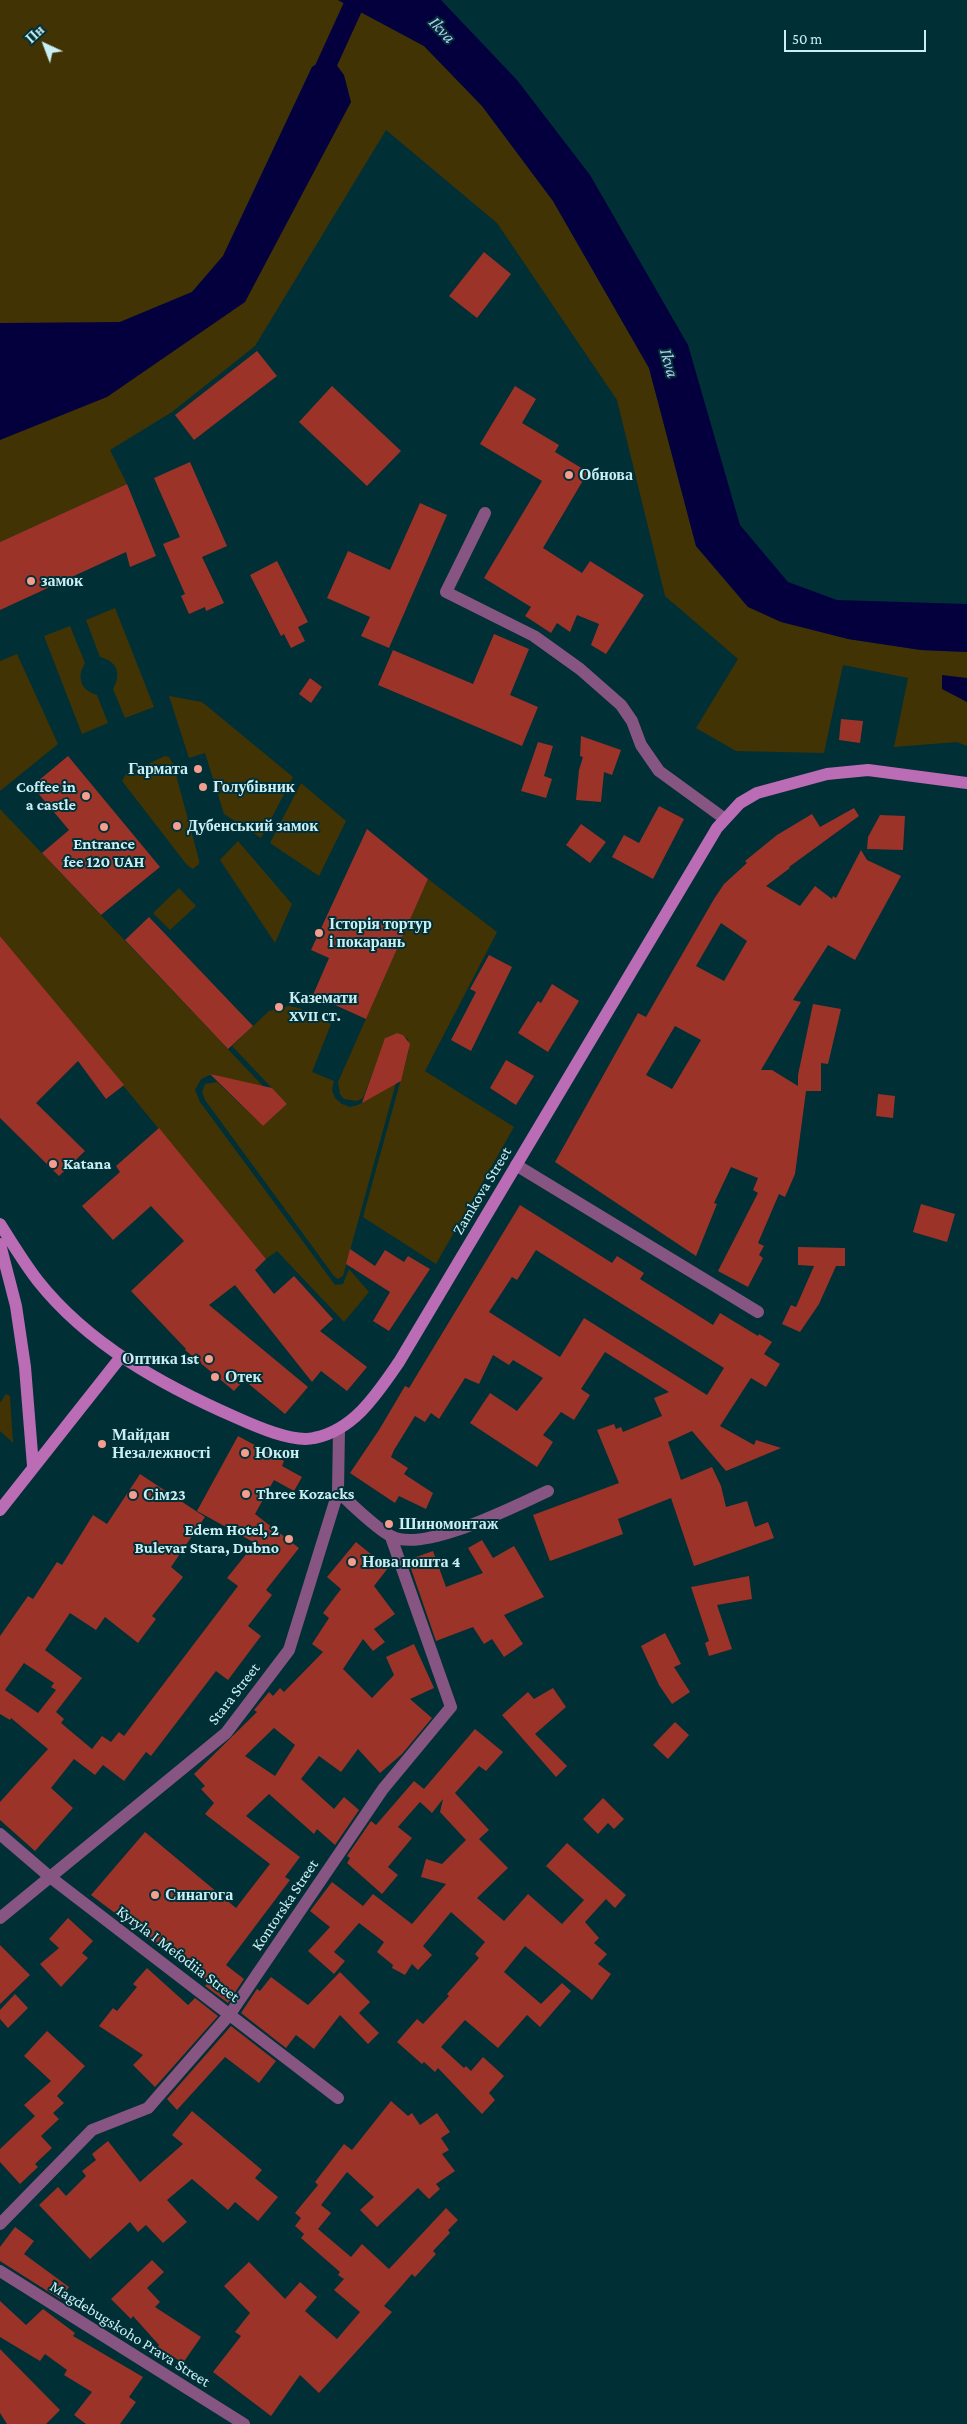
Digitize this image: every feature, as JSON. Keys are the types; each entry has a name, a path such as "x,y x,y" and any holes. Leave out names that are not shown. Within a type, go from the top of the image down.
{"main road":[{"name":"Zamkova Street","path":"0,1224 39,1282 76,1321 120,1358 203,1403 271,1431 303,1439 312,1439 339,1429 368,1404 399,1362 708,842 725,818 740,803 757,792 827,774 868,770 967,783"},
{"path":"0,1244 16,1306 26,1367 32,1466"},
{"path":"0,1510 32,1466 120,1358"}],"street":[{"path":"484,513 446,592 534,636 580,669 621,705 632,721 640,745 659,771 725,818"},
{"path":"516,1165 758,1312"},
{"name":"Stara Street","path":"0,1918 226,1733 289,1650 338,1492 339,1429"},
{"path":"338,1492 391,1537 425,1539 464,1528 548,1490"},
{"name":"Kontorska Street","path":"0,2224 92,2130 148,2108 230,2014 383,1789 451,1707 391,1537"},
{"name":"Kyryla I Mefodiia Street","path":"0,1834 50,1877 338,2098"},
{"name":"Magdebugskoho Prava Street","path":"0,2271 244,2424"}],"shaded area":[{"path":"0,0 338,0 424,46 482,106 553,201 649,368 696,546 748,607 848,639 921,650 967,652 967,746 957,742 894,747 908,678 843,665 824,753 736,751 696,728 738,659 665,596 617,400 497,223 386,130 255,346 172,412 110,450 127,484 0,542 0,401 245,302 330,56 312,67 223,256 192,292 120,322 0,340"},
{"path":"115,608 154,707 125,718 113,689 117,678 116,669 106,659 100,657 86,620"},
{"path":"70,626 85,663 81,674 82,683 87,690 97,695 108,723 82,734 44,636"},
{"path":"17,654 58,744 0,791 0,661"},
{"path":"169,696 202,702 293,777 261,838 224,814 205,753 189,758"},
{"path":"165,756 169,757 173,764 199,860 199,864 193,869 187,865 122,781 126,774"},
{"path":"301,783 346,821 319,876 270,843"},
{"path":"0,809 279,1103 212,1074 201,1079 195,1090 200,1102 335,1285 343,1284 349,1269 369,1292 344,1322 277,1251 266,1259 0,936"},
{"path":"238,841 292,904 275,943 220,860"},
{"path":"428,879 497,932 425,1071 514,1127 436,1264 363,1217 409,1050 408,1039 397,1033 386,1037 363,1098 357,1101 344,1099 340,1094 338,1082"},
{"path":"179,888 196,906 170,930 153,913"},
{"path":"289,1006 299,1008 331,1024 312,1072 334,1081 332,1090 335,1098 342,1104 350,1107 365,1101 405,1050 343,1276 338,1279 205,1100 202,1092 205,1084 217,1082 263,1126 287,1104 232,1046 269,1011"},
{"path":"6,1394 10,1396 13,1443 0,1431 0,1403"}],"water":[{"name":"Ikva","path":"338,0 441,0 517,80 590,175 688,345 740,525 788,582 837,600 967,604 967,652 921,650 848,639 781,622 748,607 696,546 649,368 553,201 482,106 424,46"},
{"path":"330,56 344,75 351,102 245,302 107,397 0,440 0,323 120,322 192,292 223,256 312,67"},
{"path":"942,675 967,678 967,702 942,689"}],"building":[{"path":"484,252 511,274 477,318 449,296"},
{"path":"257,351 277,376 194,440 175,415"},
{"path":"332,386 401,451 367,486 299,422"},
{"path":"515,386 536,399 522,423 559,445 555,452 588,472 543,548 582,573 590,561 644,595 606,654 591,645 599,624 577,615 570,632 557,623 551,633 525,616 531,607 484,578 542,481 480,444"},
{"path":"190,462 227,546 202,557 224,603 206,611 205,607 189,614 181,596 185,594 163,544 180,537 154,478"},
{"name":"замок","path":"127,484 156,556 130,567 126,552 0,610 0,542"},
{"path":"420,503 447,515 389,648 361,636 370,617 327,598 348,551 390,570"},
{"path":"277,561 308,622 298,627 305,641 291,648 284,634 281,636 250,575"},
{"path":"494,634 529,649 510,695 538,707 522,746 378,685 393,650 473,684"},
{"path":"310,678 322,687 311,703 299,694"},
{"path":"841,719 863,721 860,743 839,740"},
{"path":"581,736 621,750 612,775 604,772 601,802 576,800 579,770 583,757 580,756"},
{"path":"538,742 553,746 544,776 552,779 546,798 521,791"},
{"path":"68,756 160,867 101,915 42,853 69,830 32,786"},
{"path":"659,806 684,819 653,879 612,857 624,835 639,843"},
{"path":"854,808 859,816 766,886 800,906 815,886 832,899 833,896 836,898 861,850 867,860 901,876 855,960 828,945 793,1000 801,1002 761,1070 772,1070 798,1086 798,1075 813,1004 841,1009 828,1064 821,1063 821,1091 806,1091 795,1174 785,1197 779,1194 758,1243 764,1246 759,1255 763,1258 748,1287 718,1271 758,1193 753,1190 758,1178 731,1167 714,1203 717,1204 696,1256 555,1162 638,1013 646,1017 724,884 747,863 745,861 777,835 812,814 820,827","holes":["721,923 747,941 724,981 696,966","675,1026 701,1040 672,1089 646,1075"]},
{"path":"880,815 905,816 903,850 867,849 868,837"},
{"path":"581,824 606,842 590,863 566,845"},
{"path":"367,829 428,879 366,1019 313,995 329,958 311,950"},
{"path":"149,917 253,1026 228,1049 125,940"},
{"path":"0,936 124,1085 106,1099 78,1061 36,1103 85,1151 59,1176 0,1118"},
{"path":"489,955 512,967 471,1051 451,1040 476,992 470,989"},
{"path":"552,984 579,1001 548,1052 518,1033 538,1001 541,1003"},
{"path":"397,1033 403,1035 410,1044 401,1081 362,1103 385,1038"},
{"path":"506,1060 534,1076 516,1105 490,1088"},
{"path":"210,1074 272,1088 287,1104 263,1126"},
{"path":"878,1094 895,1096 893,1118 876,1116"},
{"path":"159,1128 266,1259 255,1270 274,1294 294,1276 333,1319 320,1331 367,1367 347,1391 321,1371 312,1382 235,1285 209,1305 308,1387 285,1414 244,1380 234,1391 185,1350 131,1291 184,1241 151,1206 113,1240 82,1206 120,1172 116,1166"},
{"path":"921,1204 955,1214 947,1242 913,1232"},
{"path":"520,1205 612,1263 617,1256 644,1273 640,1279 713,1325 720,1313 758,1336 759,1334 772,1342 764,1354 780,1364 766,1387 751,1378 720,1426 754,1445 756,1440 781,1448 726,1471 692,1431 668,1442 681,1480 712,1467 721,1486 726,1507 747,1501 755,1527 768,1522 774,1538 694,1566 671,1498 618,1519 623,1534 550,1561 533,1515 619,1483 597,1430 614,1424 616,1429 621,1427 623,1432 662,1416 654,1398 669,1392 605,1352 581,1389 590,1395 574,1420 561,1412 543,1435 553,1442 537,1467 470,1423 490,1393 517,1411 543,1378 513,1360 509,1365 493,1355 479,1384 465,1378 439,1419 431,1413 425,1422 415,1416 391,1457 408,1468 404,1474 433,1493 426,1509 399,1496 395,1503 350,1473 379,1430 405,1386 409,1388","holes":["536,1250 724,1368 707,1395 584,1318 560,1357 489,1312 512,1277 517,1280"]},
{"path":"798,1247 845,1248 845,1266 836,1266 819,1304 800,1332 782,1324 791,1305 796,1307 814,1266 798,1265"},
{"path":"350,1249 375,1266 385,1250 404,1262 408,1256 430,1269 389,1331 373,1321 390,1292 346,1264"},
{"path":"238,1436 284,1461 282,1466 302,1477 294,1491 274,1480 255,1514 299,1548 266,1590 272,1595 248,1626 261,1636 228,1680 216,1671 151,1756 146,1752 124,1781 103,1765 95,1775 74,1759 51,1788 73,1808 35,1851 0,1820 0,1802 48,1749 11,1718 10,1720 0,1714 0,1636 28,1596 33,1599 57,1562 62,1565 93,1515 107,1524 140,1474 205,1517 171,1567 183,1577 152,1616 156,1619 138,1643 105,1617 96,1630 70,1613 45,1650 82,1678 56,1712 64,1719 61,1723 92,1749 102,1736 111,1742 119,1732 124,1736 238,1586 227,1578 255,1543 197,1511","holes":["24,1663 54,1683 51,1687 56,1690 38,1713 5,1690"]},
{"path":"482,1540 493,1558 514,1546 544,1597 504,1615 523,1644 504,1657 492,1639 484,1644 473,1627 436,1641 408,1560 433,1551 446,1587 483,1573 468,1548"},
{"path":"356,1542 388,1568 374,1586 395,1614 374,1629 385,1642 373,1651 363,1639 343,1669 372,1698 394,1675 386,1657 414,1644 434,1688 410,1699 432,1718 402,1754 380,1773 358,1749 341,1772 319,1756 301,1779 334,1809 344,1797 359,1810 335,1845 317,1829 314,1834 269,1794 246,1816 300,1857 285,1877 290,1880 226,1965 244,1979 228,2003 205,1986 208,1983 91,1895 145,1832 236,1908 270,1864 205,1814 214,1803 201,1789 205,1786 194,1774 257,1712 254,1710 269,1692 273,1696 280,1688 284,1692 323,1652 312,1644 329,1618 323,1613 341,1589 327,1577","holes":["274,1728 295,1745 275,1776 245,1756"]},
{"path":"749,1576 752,1599 717,1605 732,1649 709,1656 705,1643 709,1641 691,1587"},
{"path":"665,1633 681,1664 674,1667 690,1692 672,1704 659,1685 641,1646"},
{"path":"553,1688 566,1707 535,1734 567,1766 556,1777 502,1715 528,1692 534,1699"},
{"path":"675,1722 689,1735 668,1759 653,1745"},
{"path":"475,1729 503,1752 486,1771 479,1766 455,1793 489,1830 479,1839 508,1868 477,1898 504,1921 528,1894 562,1924 584,1900 546,1866 567,1843 626,1895 615,1908 606,1899 585,1922 599,1938 594,1943 607,1954 598,1964 611,1974 592,2000 525,1946 504,1972 541,2004 562,1983 571,1991 540,2027 527,2015 498,2048 465,2020 441,2047 464,2068 466,2066 471,2071 483,2057 504,2076 489,2093 495,2100 482,2114 438,2068 435,2072 424,2062 422,2064 397,2042 417,2019 423,2024 449,1996 447,1994 479,1958 475,1954 485,1942 451,1912 423,1946 432,1955 418,1970 412,1964 405,1975 392,1968 393,1965 377,1952 384,1942 359,1923 334,1952 345,1961 334,1974 308,1951 330,1927 310,1911 332,1882 363,1906 373,1894 412,1924 446,1884 421,1877 426,1859 442,1864 466,1840 440,1812 443,1799 432,1813 420,1802 398,1827 412,1838 388,1867 398,1875 382,1894 347,1863 350,1858 347,1856 371,1821 376,1825 414,1781 424,1789"},
{"path":"603,1798 624,1819 614,1829 608,1823 598,1834 583,1819"},
{"path":"68,1918 93,1941 82,1953 88,1958 61,1987 40,1964 59,1948 49,1939"},
{"path":"0,1945 30,1975 0,2004"},
{"path":"147,1968 188,2005 195,1998 218,2016 155,2087 133,2065 143,2055 99,2026 113,2008 117,2011 137,1987 133,1984"},
{"path":"340,1972 370,2002 359,2013 379,2033 368,2044 340,2015 314,2049 296,2035 286,2048 241,2013 257,1989 260,1991 271,1977 308,2005"},
{"path":"15,1994 28,2008 8,2028 0,2019 0,2010"},
{"path":"231,2026 276,2061 259,2083 225,2057 177,2110 167,2099"},
{"path":"47,2031 85,2066 57,2096 64,2103 53,2113 59,2119 41,2136 52,2148 35,2164 38,2167 20,2184 0,2162 0,2149 35,2116 24,2105 51,2081 24,2056"},
{"path":"391,2101 408,2116 412,2113 420,2125 437,2113 450,2132 441,2138 449,2150 442,2154 455,2171 436,2184 440,2189 429,2199 418,2188 377,2227 360,2210 374,2197 347,2172 321,2205 331,2213 318,2229 351,2257 362,2244 389,2269 446,2208 458,2220 448,2230 450,2233 433,2251 436,2254 415,2277 412,2274 384,2306 392,2312 319,2393 300,2375 271,2416 213,2372 241,2336 235,2332 250,2313 224,2286 249,2262 285,2299 300,2282 317,2297 305,2311 337,2339 360,2312 334,2290 344,2279 338,2275 340,2272 301,2238 304,2234 295,2226 301,2218 295,2213 318,2185 315,2182 344,2144 352,2150"},
{"path":"192,2111 262,2170 255,2178 278,2197 258,2221 235,2202 228,2210 192,2179 167,2200 187,2222 163,2243 146,2225 138,2232 130,2222 90,2259 39,2205 58,2187 66,2196 86,2176 82,2171 96,2160 92,2154 108,2141 140,2182 183,2144 172,2135"},
{"path":"15,2227 34,2241 24,2254 69,2287 60,2299 0,2261 0,2247"},
{"path":"152,2260 164,2272 147,2288 160,2302 155,2307 201,2337 183,2363 158,2347 159,2345 133,2316 131,2319 111,2299"},
{"path":"0,2301 26,2325 43,2309 75,2333 73,2336 143,2377 129,2397 136,2402 120,2424 86,2424 74,2415 92,2392 64,2375 67,2370 45,2354 40,2361 0,2337"},
{"path":"0,2349 60,2410 46,2424 7,2424 0,2413"}],"waterway":[{"path":"319,81 356,0"}],"place":[{"name":"Обнова","path":"569,475"},
{"name":"замок","path":"31,581"},
{"name":"Гармата","path":"198,769"},
{"name":"Голубівник","path":"203,787"},
{"name":"Coffee in a castle","path":"86,796"},
{"name":"Дубенський замок","path":"177,826"},
{"name":"Entrance fee 120 UAH","path":"104,827"},
{"name":"Історія тортур і покарань","path":"319,933"},
{"name":"Каземати XVII ст.","path":"279,1007"},
{"name":"Katana","path":"53,1164"},
{"name":"Оптика 1st","path":"209,1359"},
{"name":"Отек","path":"215,1377"},
{"name":"Майдан Незалежності","path":"102,1444"},
{"name":"Юкон","path":"245,1453"},
{"name":"Three Kozacks","path":"246,1494"},
{"name":"Сім23","path":"133,1495"},
{"name":"Шиномонтаж","path":"389,1524"},
{"name":"Edem Hotel, 2 Bulevar Stara, Dubno","path":"289,1539"},
{"name":"Нова пошта 4","path":"352,1562"},
{"name":"Синагога","path":"155,1895"}]}
